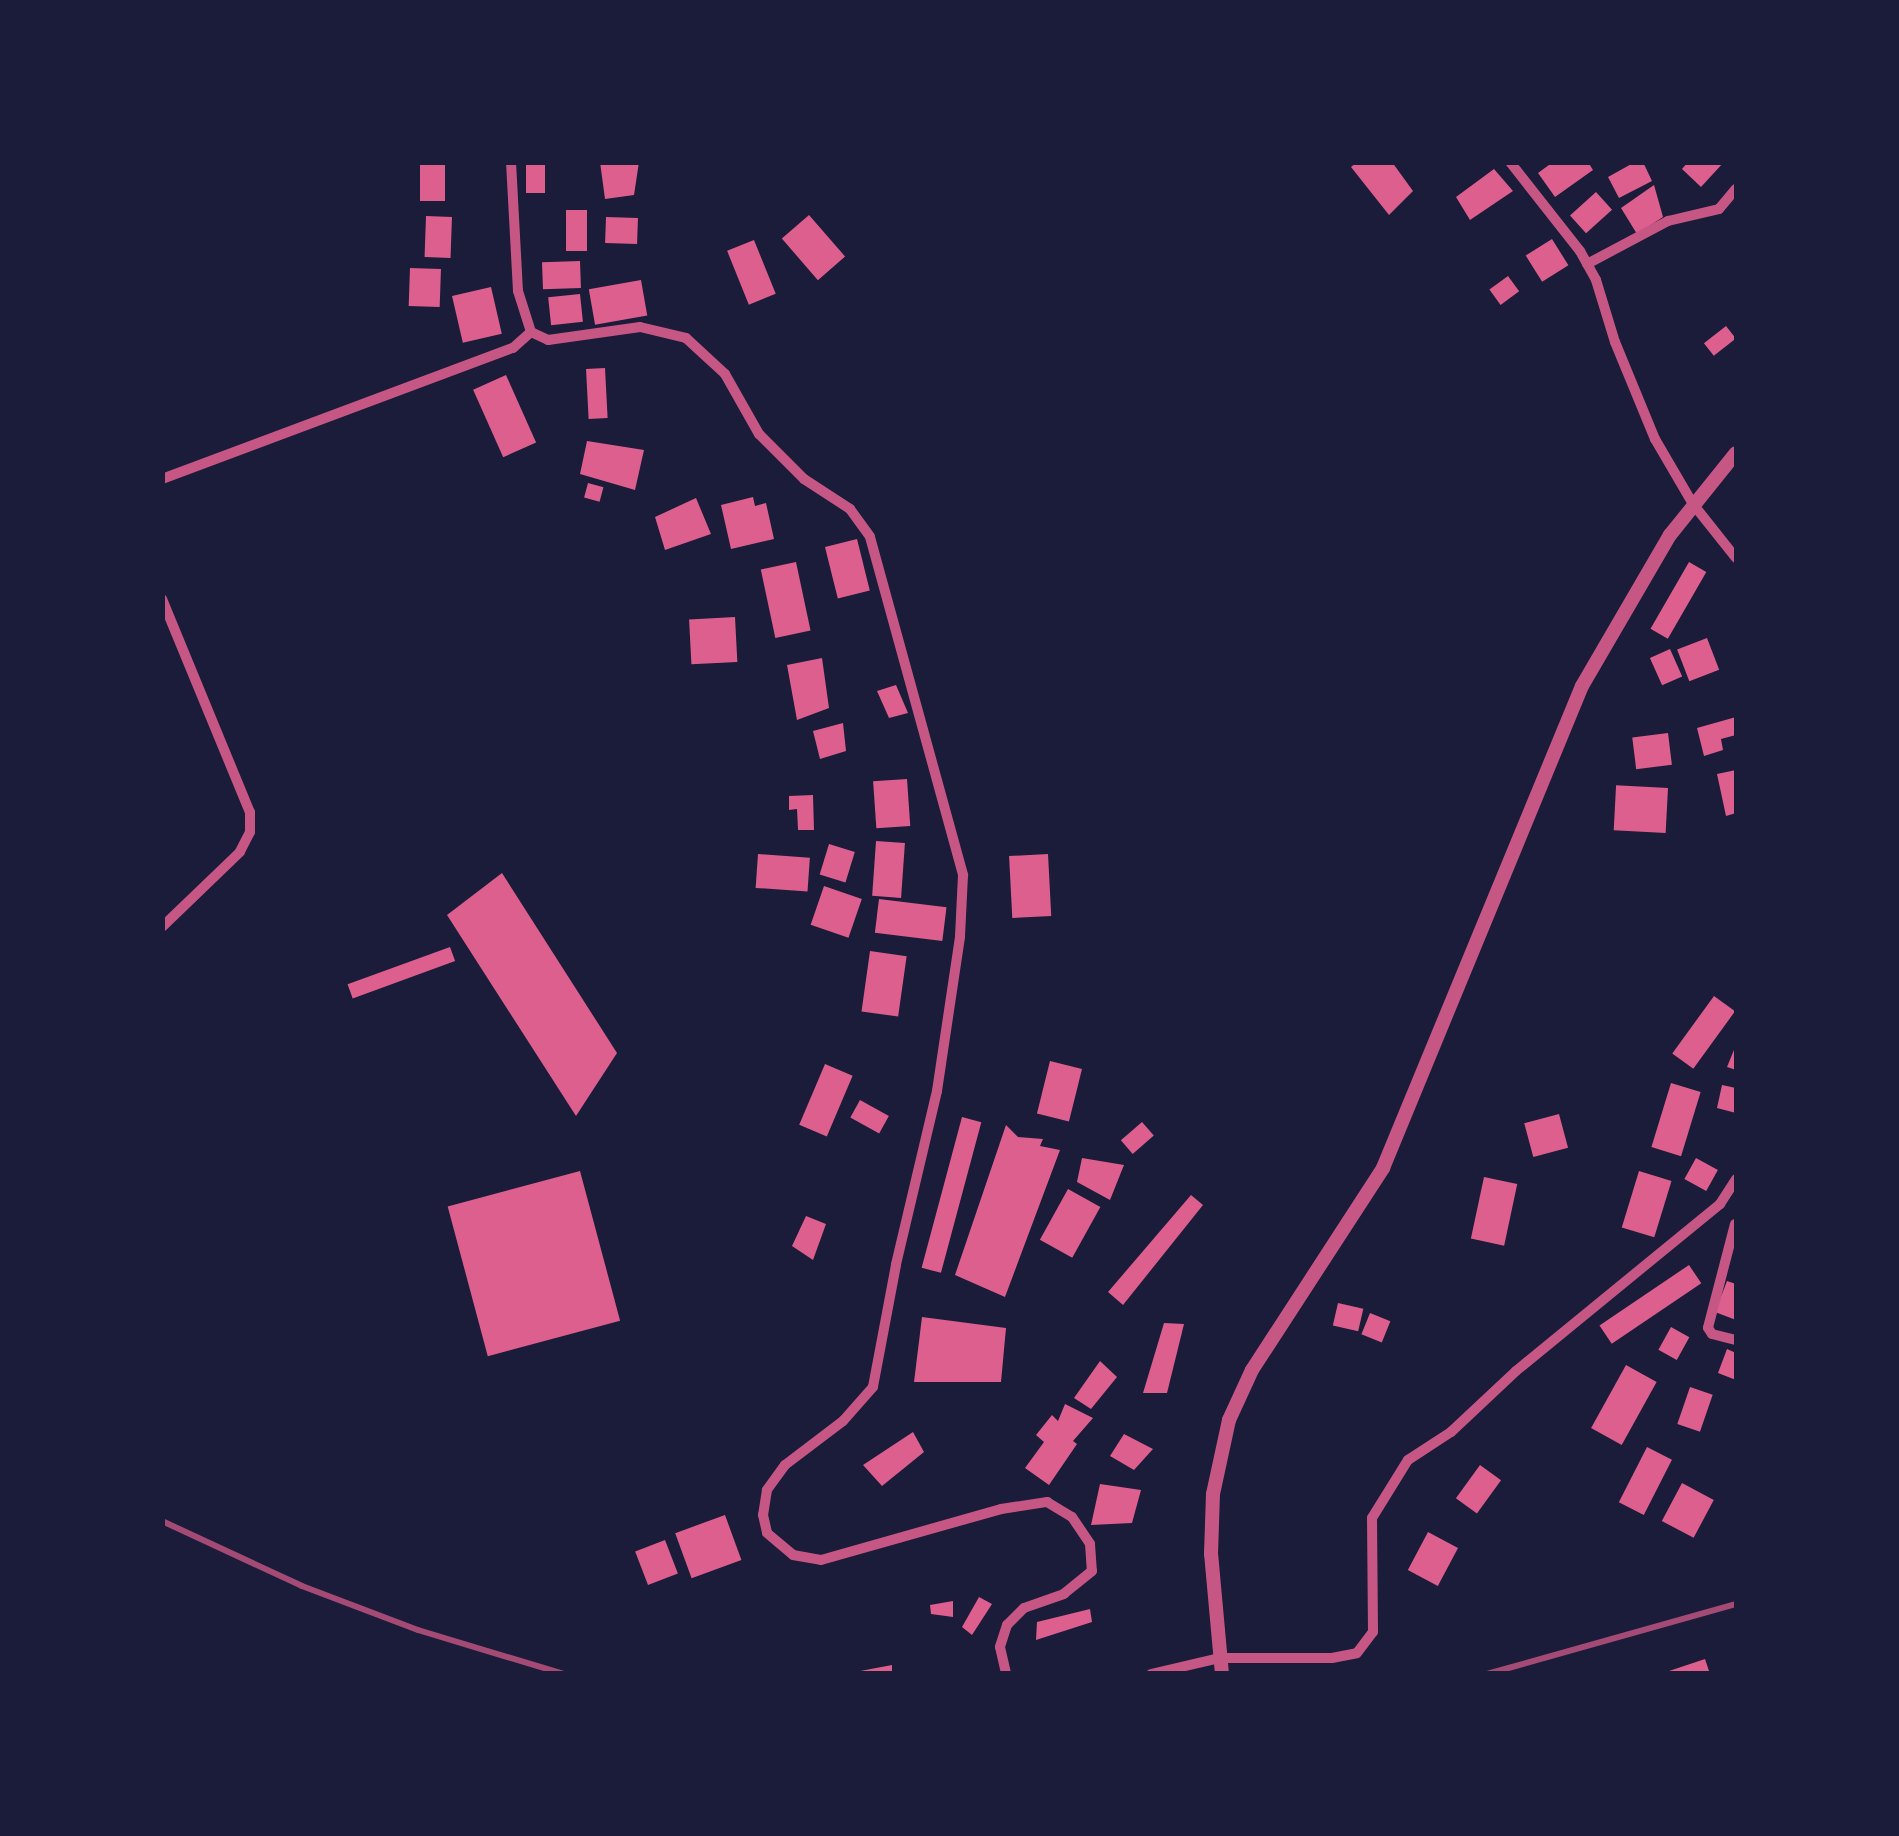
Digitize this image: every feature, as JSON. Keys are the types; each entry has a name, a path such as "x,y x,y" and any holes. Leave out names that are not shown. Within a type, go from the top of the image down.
{"street":[{"path":"512,162 518,292 531,332 548,340 640,328 686,338 725,374 759,434 804,479 850,509 870,537 963,875 960,937 937,1090 896,1265 874,1387 844,1421 785,1465 767,1490 763,1515 767,1534 793,1555 821,1560 1001,1510 1047,1502 1072,1517 1090,1544 1092,1571 1064,1594 1024,1608 1006,1625 1000,1647 1006,1674"},
{"path":"1510,162 1587,264 1640,408 1692,504 1736,558"},
{"path":"1587,264 1668,221 1719,209 1736,190"},
{"path":"162,479 513,348 531,332"},
{"path":"1220,1666 1211,1554 1213,1494 1229,1420 1252,1370 1384,1168 1582,686 1634,592 1692,504 1736,452"},
{"path":"162,599 246,800 250,832 240,852 162,927"},
{"path":"1152,1674 1357,1653 1373,1632 1372,1518 1408,1460 1451,1432 1516,1372 1720,1204 1736,1179"},
{"path":"1720,1204 1736,1224 1708,1328 1712,1334 1736,1340"}],"building":[{"path":"420,162 445,162 445,201 420,201"},
{"path":"526,162 545,162 545,193 526,193"},
{"path":"600,162 639,162 634,195 605,199"},
{"path":"1357,162 1392,162 1413,191 1389,215 1351,167"},
{"path":"1553,162 1588,162 1593,170 1555,197 1538,173"},
{"path":"1635,162 1643,162 1652,181 1619,198 1608,177"},
{"path":"1688,162 1724,162 1701,187 1682,169"},
{"path":"1494,169 1513,191 1470,220 1456,197"},
{"path":"1654,185 1663,217 1637,234 1621,208"},
{"path":"1596,192 1612,210 1586,233 1570,215"},
{"path":"566,210 587,210 587,251 566,251"},
{"path":"809,215 845,257 818,280 782,239"},
{"path":"426,216 452,217 451,258 425,257"},
{"path":"606,217 638,218 637,244 605,243"},
{"path":"1552,239 1568,265 1542,282 1526,255"},
{"path":"754,240 776,294 749,305 727,251"},
{"path":"580,261 581,288 543,289 542,262"},
{"path":"410,268 441,269 440,307 409,306"},
{"path":"1508,276 1519,291 1501,305 1489,290"},
{"path":"641,280 647,315 595,325 589,289"},
{"path":"491,287 502,334 463,343 452,296"},
{"path":"580,294 583,322 551,325 548,297"},
{"path":"1726,326 1736,339 1714,356 1704,343"},
{"path":"605,368 608,418 589,419 586,369"},
{"path":"506,375 536,443 503,457 473,390"},
{"path":"587,441 644,450 635,490 580,474"},
{"path":"588,483 603,487 600,502 584,497"},
{"path":"753,497 755,506 766,503 774,539 731,549 721,505"},
{"path":"696,498 711,534 665,550 655,517"},
{"path":"857,539 870,590 838,598 825,547"},
{"path":"796,562 811,630 775,638 761,569"},
{"path":"1689,562 1706,572 1668,639 1650,629"},
{"path":"735,617 737,662 691,664 689,619"},
{"path":"1707,638 1719,670 1689,681 1677,649"},
{"path":"1670,649 1682,676 1662,685 1650,658"},
{"path":"822,658 829,708 797,720 787,665"},
{"path":"896,685 908,713 889,718 877,691"},
{"path":"1736,717 1736,735 1721,739 1723,750 1704,756 1697,728"},
{"path":"843,723 846,751 820,759 813,731"},
{"path":"1668,733 1672,765 1636,769 1632,737"},
{"path":"1736,770 1736,813 1726,816 1717,774"},
{"path":"907,779 910,826 876,828 873,781"},
{"path":"1616,785 1668,788 1666,833 1614,830"},
{"path":"813,795 814,830 798,830 797,809 789,810 789,796"},
{"path":"876,841 905,843 901,898 872,896"},
{"path":"829,844 855,852 845,882 820,875"},
{"path":"758,854 810,858 808,892 756,888"},
{"path":"1048,854 1051,916 1012,918 1009,856"},
{"path":"502,873 617,1053 576,1116 447,915"},
{"path":"824,886 862,899 848,938 811,925"},
{"path":"879,899 946,907 942,941 875,933"},
{"path":"450,947 455,961 353,998 348,984"},
{"path":"870,951 907,956 898,1017 862,1011"},
{"path":"1714,996 1735,1011 1693,1069 1672,1053"},
{"path":"1736,1045 1736,1070 1727,1067"},
{"path":"1050,1061 1082,1069 1069,1121 1037,1113"},
{"path":"825,1064 853,1076 827,1136 799,1125"},
{"path":"1671,1083 1701,1092 1681,1156 1651,1147"},
{"path":"1722,1085 1736,1088 1736,1113 1717,1108"},
{"path":"860,1100 889,1116 879,1133 850,1117"},
{"path":"1559,1114 1568,1148 1533,1157 1524,1123"},
{"path":"962,1117 981,1122 941,1273 922,1268"},
{"path":"1142,1122 1154,1136 1133,1154 1121,1140"},
{"path":"1006,1125 1018,1137 1043,1139 1040,1146 1060,1150 1005,1297 955,1275"},
{"path":"1082,1158 1124,1165 1110,1200 1077,1182"},
{"path":"1696,1158 1718,1170 1706,1191 1684,1179"},
{"path":"580,1171 620,1321 488,1356 448,1206"},
{"path":"1639,1171 1672,1181 1654,1237 1622,1227"},
{"path":"1484,1177 1517,1184 1504,1246 1471,1239"},
{"path":"1068,1189 1100,1207 1072,1258 1040,1240"},
{"path":"1191,1195 1203,1205 1123,1305 1108,1292"},
{"path":"806,1216 826,1224 813,1260 792,1246"},
{"path":"1689,1265 1701,1283 1612,1344 1599,1325"},
{"path":"1727,1281 1736,1284 1736,1320 1715,1312"},
{"path":"1338,1303 1363,1309 1358,1331 1333,1325"},
{"path":"1370,1313 1390,1321 1382,1343 1361,1334"},
{"path":"922,1317 1006,1328 1001,1382 914,1382"},
{"path":"1164,1323 1184,1324 1167,1393 1143,1393"},
{"path":"1671,1327 1689,1337 1677,1360 1658,1350"},
{"path":"1727,1349 1736,1353 1736,1380 1718,1373"},
{"path":"1100,1361 1117,1377 1091,1409 1074,1398"},
{"path":"1626,1365 1657,1382 1622,1445 1591,1428"},
{"path":"1690,1387 1713,1395 1700,1432 1677,1424"},
{"path":"1065,1404 1093,1418 1073,1441 1077,1444 1049,1485 1025,1468 1044,1442 1036,1435 1052,1415 1058,1421"},
{"path":"913,1432 924,1452 882,1486 863,1465"},
{"path":"1124,1434 1153,1449 1134,1470 1110,1456"},
{"path":"1647,1447 1672,1460 1644,1515 1619,1502"},
{"path":"1480,1465 1501,1480 1477,1513 1456,1498"},
{"path":"1682,1483 1714,1500 1694,1538 1662,1521"},
{"path":"1100,1484 1141,1490 1132,1523 1091,1525"},
{"path":"725,1515 741,1560 692,1578 675,1533"},
{"path":"1428,1532 1458,1548 1438,1586 1408,1570"},
{"path":"665,1540 678,1574 648,1585 635,1551"},
{"path":"979,1597 992,1604 972,1635 962,1627"},
{"path":"953,1601 953,1617 931,1614 930,1605"},
{"path":"1090,1609 1092,1622 1036,1640 1037,1622"},
{"path":"1705,1659 1710,1674 1663,1674 1663,1673"},
{"path":"892,1665 892,1674 855,1674 855,1672"}],"railway":[{"path":"162,1521 302,1586 418,1630 564,1674"},
{"path":"1487,1674 1736,1604"}]}
